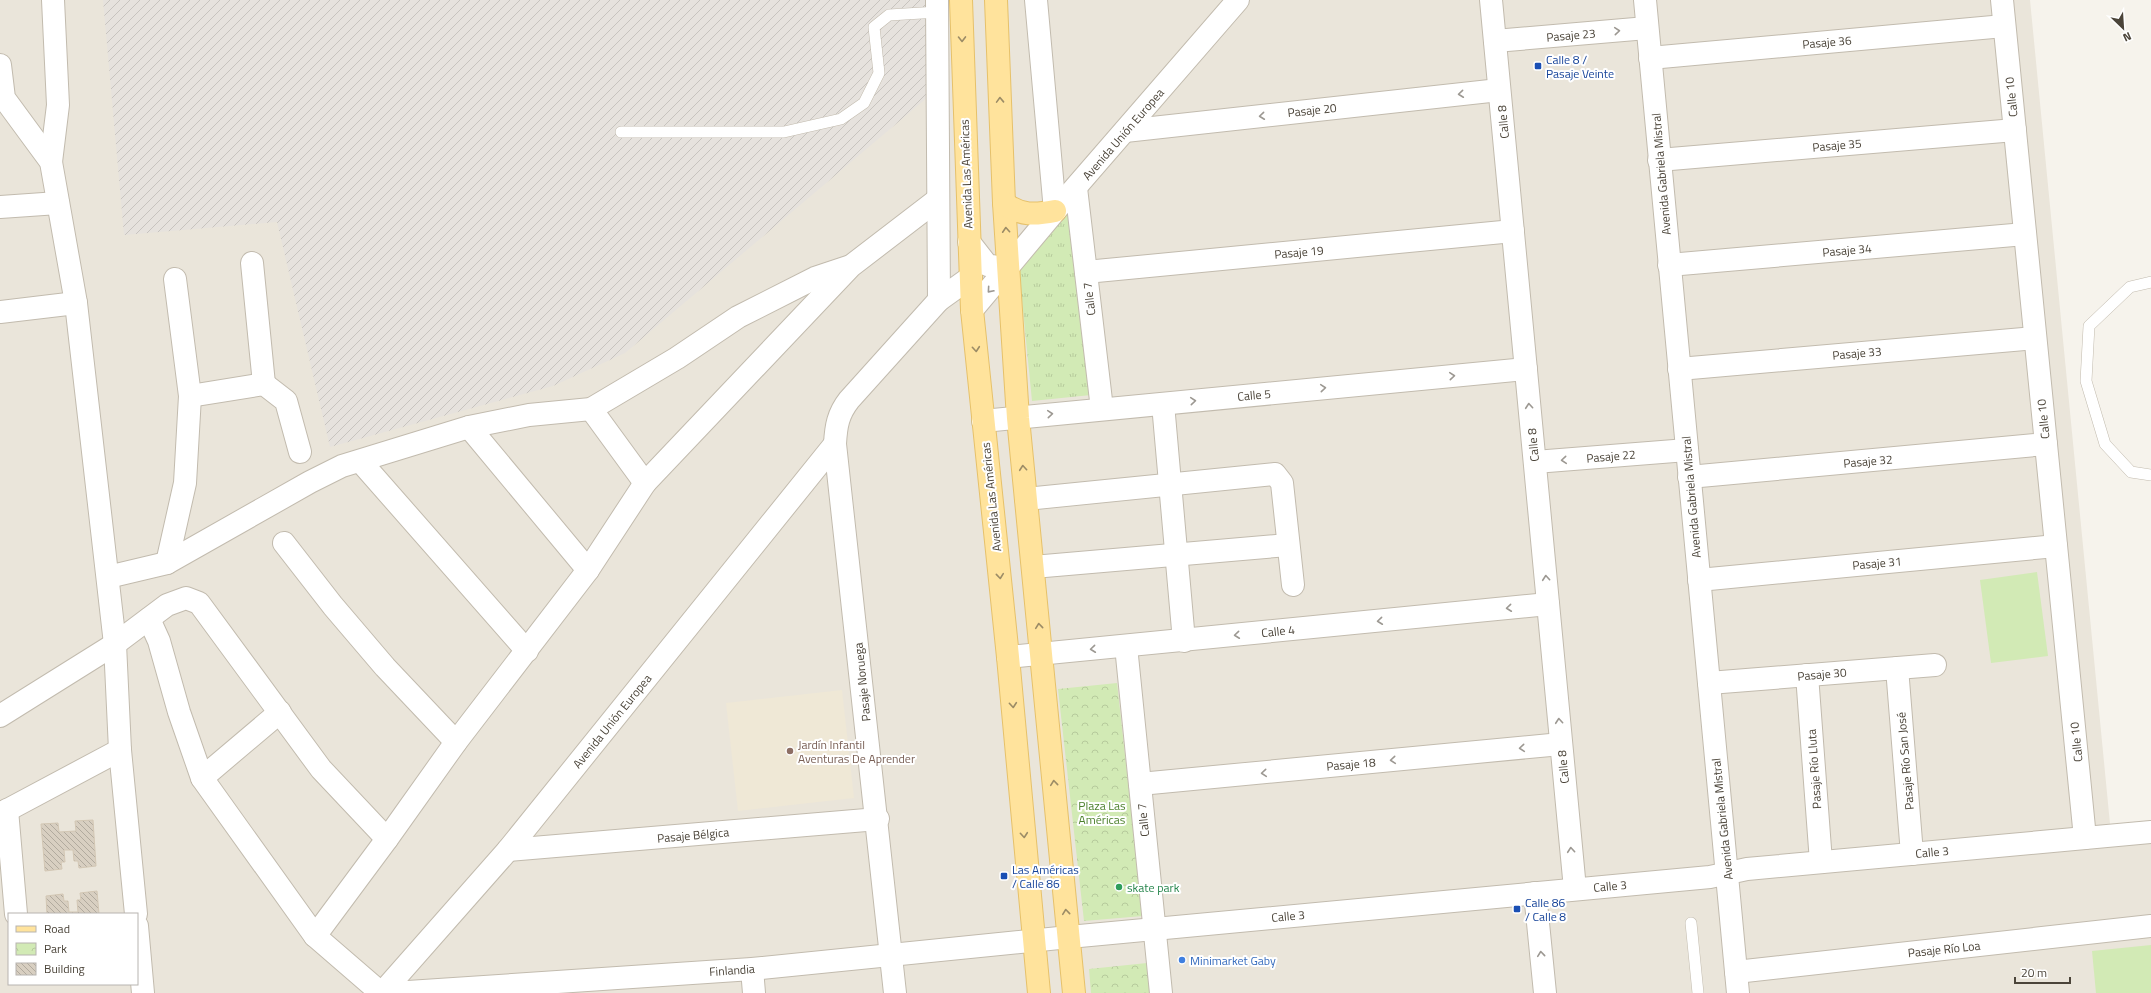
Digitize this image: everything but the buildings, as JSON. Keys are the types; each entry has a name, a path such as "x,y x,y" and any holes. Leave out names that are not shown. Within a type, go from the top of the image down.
{"main road":[{"name":"Avenida Las Américas","path":"961,0 972,310 1008,657 1039,993"},
{"path":"996,0 1004,203 1018,418 1074,993"},
{"path":"1004,203 1013,210 1026,214 1055,211"}],"street":[{"path":"53,0 58,105 51,162 76,303 108,577 115,644 120,750 136,913"},
{"path":"1036,0 1055,211"},
{"name":"Avenida Unión Europea","path":"972,310 1008,269 1055,211 1238,0"},
{"name":"Calle 8","path":"1491,0 1575,889"},
{"name":"Avenida Gabriela Mistral","path":"1645,0 1726,874 1730,892 1738,993"},
{"name":"Calle 10","path":"2002,0 2085,838"},
{"path":"937,6 937,200 939,300"},
{"name":"Pasaje 36","path":"1650,58 2004,26"},
{"name":"Pasaje 23","path":"1495,41 1647,28"},
{"path":"0,65 2,98 51,162"},
{"name":"Pasaje 20","path":"1125,131 1500,90"},
{"name":"Pasaje 35","path":"1659,160 2015,130"},
{"name":"Calle 7","path":"1076,188 1102,410"},
{"path":"315,936 387,839 456,742 588,570 645,483 851,266 937,200"},
{"path":"0,207 58,202"},
{"name":"Pasaje 19","path":"1086,272 1513,231"},
{"name":"Pasaje 34","path":"1669,265 2025,234"},
{"path":"969,242 987,266 1008,269"},
{"path":"252,263 264,384 286,401 300,452"},
{"path":"108,577 167,563 310,482 342,466 361,462 469,427 529,415 591,409 676,358 738,317 815,278 851,266"},
{"name":"Pasaje Noruega","path":"895,993 878,819 835,444 836,428 840,412 939,300 971,277"},
{"path":"167,563 185,483 190,396 175,279"},
{"path":"0,312 76,303"},
{"name":"Pasaje 33","path":"1679,369 2036,338"},
{"name":"Calle 5","path":"983,421 1526,369"},
{"path":"190,396 264,384"},
{"path":"1163,404 1184,641"},
{"path":"591,409 645,483"},
{"path":"469,427 588,570"},
{"name":"Avenida Unión Europea","path":"382,993 508,850 835,444"},
{"name":"Pasaje 32","path":"1689,477 2046,444"},
{"name":"Pasaje 22","path":"1535,462 1687,450"},
{"path":"361,462 526,651"},
{"path":"1026,499 1171,486 1275,474 1282,483 1293,585"},
{"path":"284,543 333,606 385,667 456,742"},
{"path":"1033,567 1288,545"},
{"name":"Pasaje 31","path":"1699,580 2056,546"},
{"path":"0,716 115,644 167,605 186,598 199,603 280,712 320,769 387,839"},
{"name":"Calle 4","path":"1008,657 1184,641 1548,604"},
{"path":"149,619 160,642 179,712 202,778 315,936 382,993"},
{"name":"Calle 7","path":"1126,646 1161,993"},
{"name":"Pasaje 30","path":"1709,684 1935,664"},
{"name":"Pasaje Río San José","path":"1897,668 1912,854"},
{"name":"Pasaje Río Lluta","path":"1807,675 1821,862"},
{"path":"202,778 280,712"},
{"name":"Pasaje 18","path":"1140,784 1561,744"},
{"path":"16,913 3,812 120,750"},
{"name":"Pasaje Bélgica","path":"508,850 878,819"},
{"name":"Calle 3","path":"1069,937 1726,874 1747,869 2151,832"},
{"path":"1535,893 1545,993"},
{"name":"Pasaje Río Loa","path":"1736,972 2151,926"},
{"path":"138,937 143,993"},
{"name":"Finlandia","path":"393,993 752,969 1069,937"},
{"path":"752,969 754,993"}],"lane":[{"path":"621,132 784,132 841,119 864,103 879,73 874,27 889,15 937,6"},
{"path":"2151,282 2130,287 2089,326 2086,381 2105,444 2131,472 2151,475"},
{"path":"1691,923 1698,993"}],"shaded area":[{"path":"0,0 2030,0 2111,834 2151,832 2151,993 0,993"},
{"path":"103,0 928,0 935,91 625,353 553,386 330,447 277,222 124,235"},
{"name":"Jardín Infantil Aventuras De Aprender","path":"842,690 854,798 738,811 726,703"}],"green space":[{"path":"1072,203 1091,395 1032,401 1019,270"},
{"path":"2037,572 2048,656 1991,663 1980,580"},
{"name":"Plaza Las Américas","path":"1117,683 1143,916 1084,921 1058,689"},
{"path":"2151,945 2151,993 2096,993 2092,951"},
{"path":"1147,963 1151,993 1091,993 1089,969"}],"place":[{"name":"Calle 8 / Pasaje Veinte","path":"1538,66"},
{"name":"Jardín Infantil Aventuras De Aprender","path":"790,751"},
{"name":"Las Américas / Calle 86","path":"1004,876"},
{"name":"skate park","path":"1119,887"},
{"name":"Calle 86 / Calle 8","path":"1517,909"},
{"name":"Minimarket Gaby","path":"1182,960"}]}
